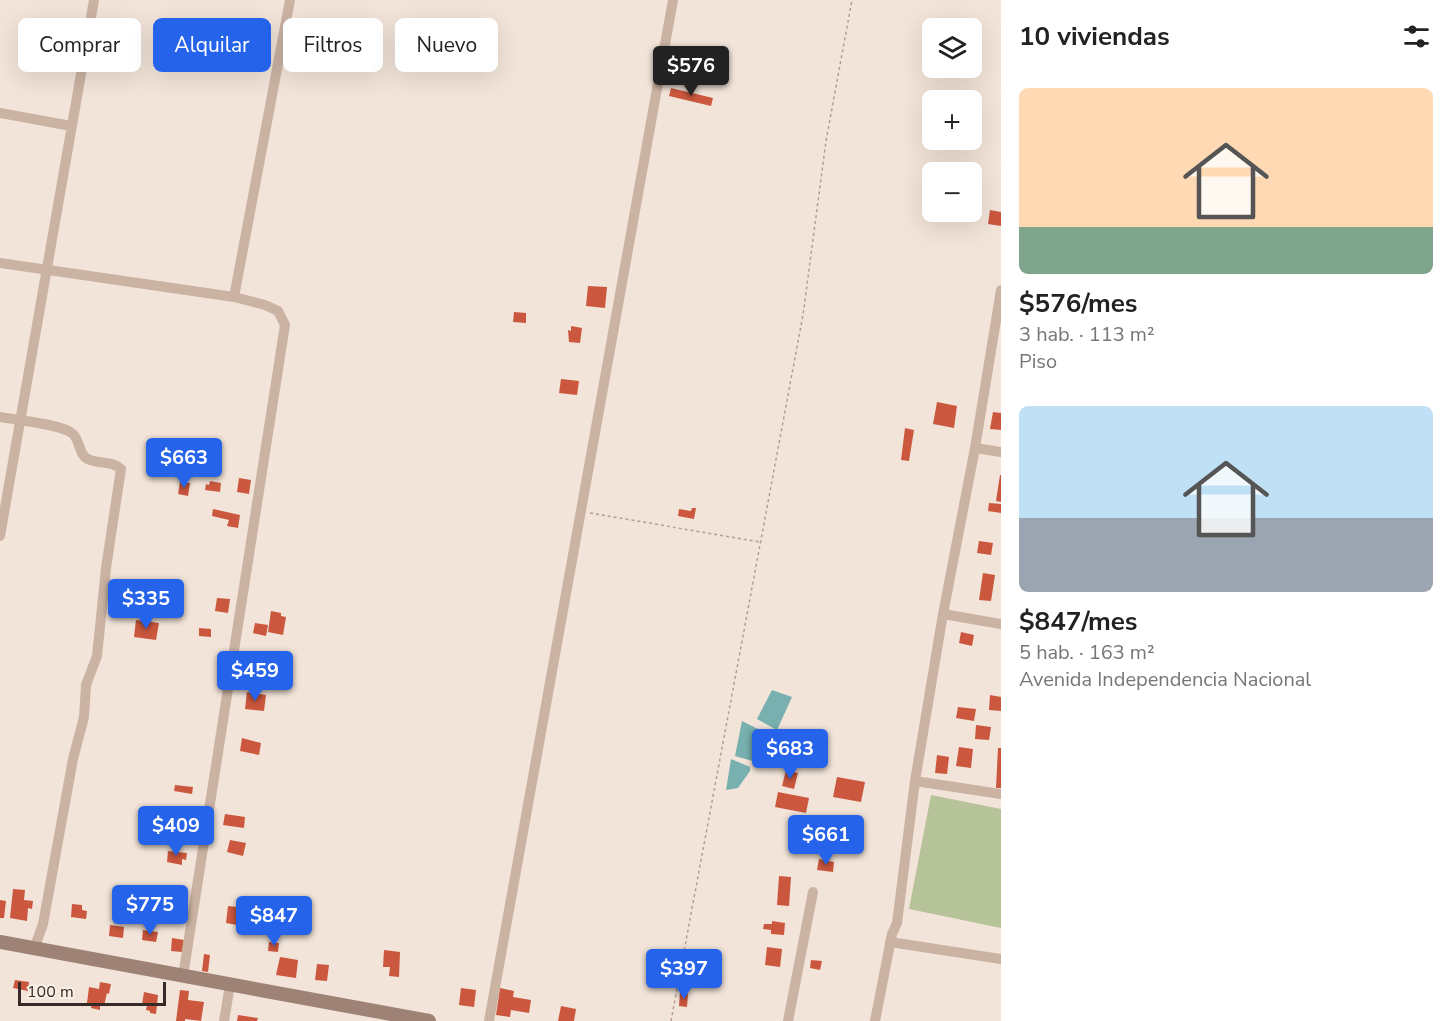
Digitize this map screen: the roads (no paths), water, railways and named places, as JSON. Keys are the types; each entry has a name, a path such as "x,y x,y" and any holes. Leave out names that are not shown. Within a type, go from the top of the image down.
{"main road":[{"path":"0,942 429,1021"}],"street":[{"path":"0,536 94,0"},
{"path":"234,297 290,0"},
{"path":"489,1021 672,0"},
{"path":"0,113 71,126"},
{"path":"0,263 234,297 278,311 285,325 183,976"},
{"path":"875,1021 890,942 897,923 915,781 1001,290"},
{"path":"0,417 63,428 73,434 82,455 90,460 117,465 121,469 106,568 97,656 86,685 84,717 70,770 43,924 34,949"},
{"path":"975,448 1001,452"},
{"path":"943,614 1001,624"},
{"path":"915,781 1001,794"},
{"path":"789,1021 813,892"},
{"path":"890,942 1001,959"},
{"path":"224,1021 230,985"}],"water":[{"path":"772,690 792,697 777,730 757,719"},
{"path":"742,721 770,735 763,754 756,762 735,756"},
{"path":"731,759 750,767 750,771 738,788 726,790"}]}
